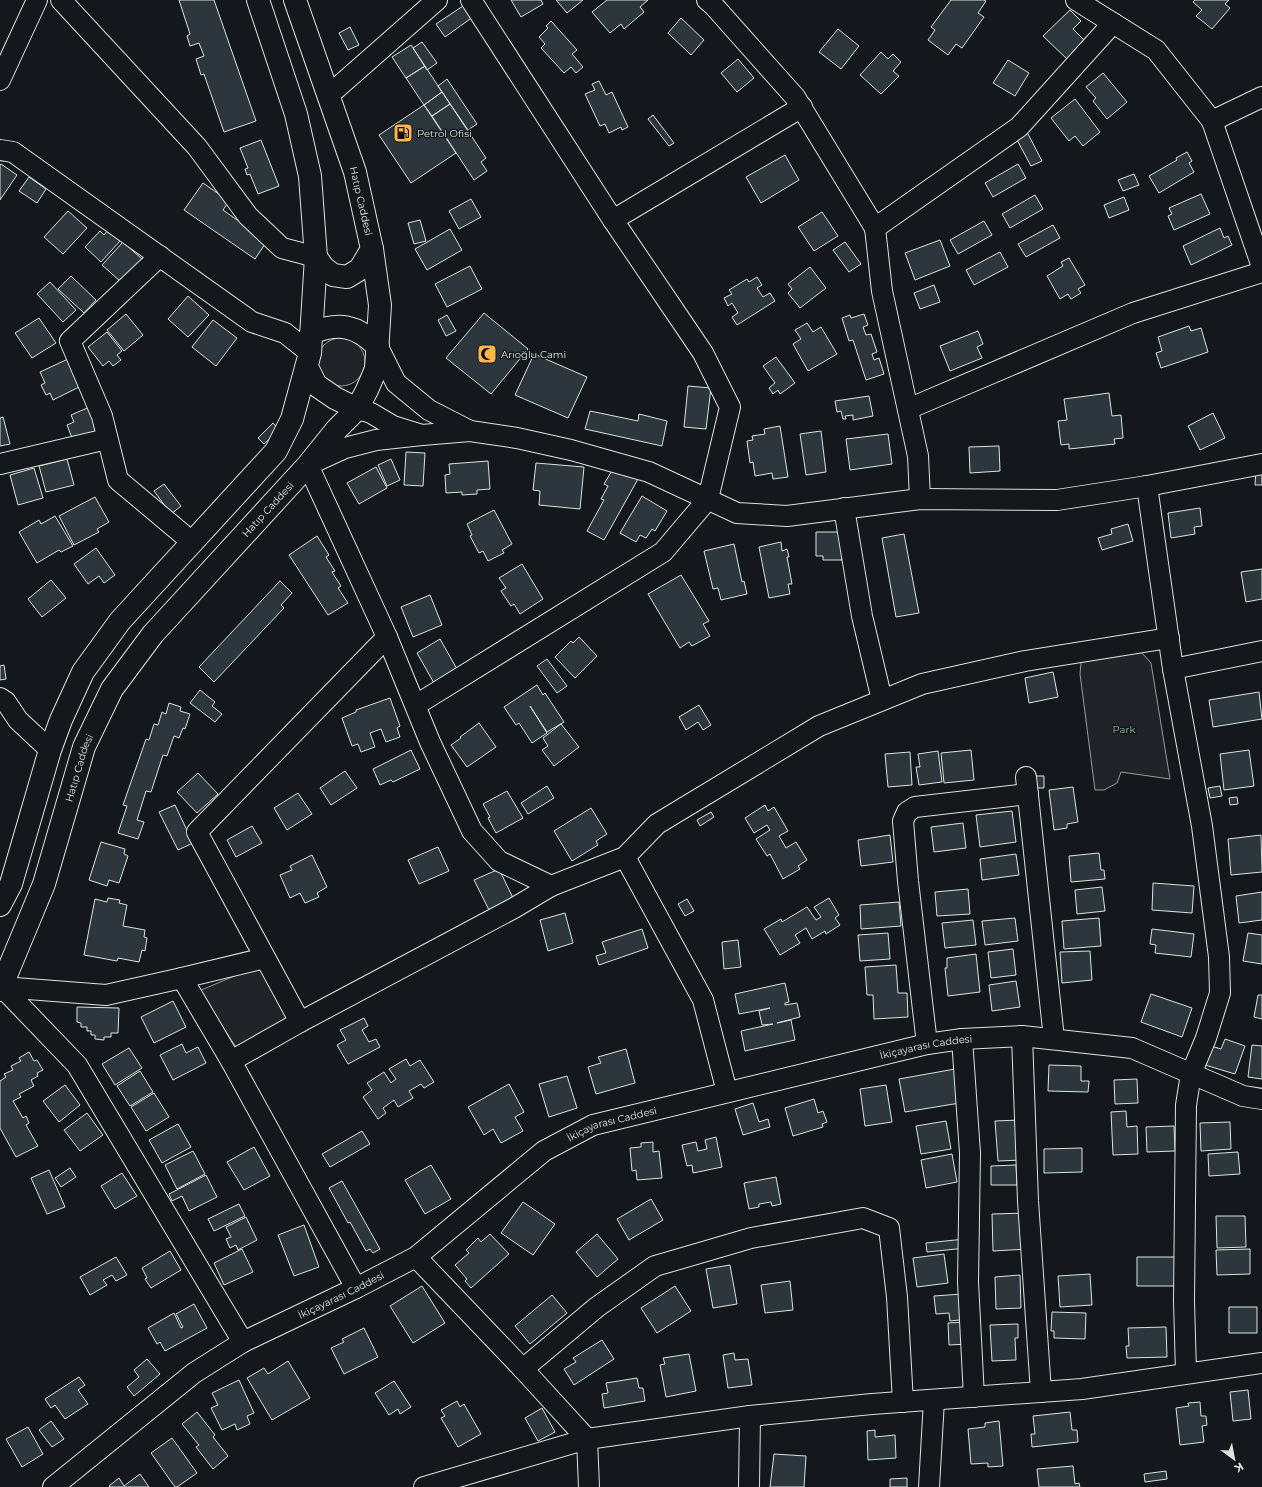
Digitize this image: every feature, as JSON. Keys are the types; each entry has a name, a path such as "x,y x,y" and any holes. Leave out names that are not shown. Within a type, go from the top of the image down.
{"main road":[{"path":"0,905 60,720 84,672 120,621 276,451 292,419 309,351 316,257 310,176 298,121 258,0"},
{"name":"Hatıp Caddesi","path":"1,988 44,884 84,747 112,689 153,634 308,465 337,429 357,408 376,369 380,305 372,249 355,172 295,0"},
{"path":"316,257 323,267 333,276 347,277 360,269 372,249"},
{"path":"309,351 329,328 345,326 358,330 370,338 378,347"},
{"path":"309,351 316,385 335,398 357,408"}],"street":[{"path":"0,80 37,0"},
{"path":"61,0 196,147 248,216 282,248 316,257"},
{"path":"329,95 437,0"},
{"path":"416,705 663,552 708,499 730,407 703,353 613,220 471,0"},
{"path":"707,0 790,91 802,107 875,228 882,291 918,456 920,499"},
{"path":"1076,0 1156,50 1212,121 1262,267"},
{"path":"875,228 1019,127 1113,23"},
{"path":"1212,121 1262,97"},
{"path":"613,220 802,107"},
{"path":"0,150 13,152 252,322 285,333 309,351"},
{"path":"160,256 70,341 102,416 118,480 192,542"},
{"path":"908,409 1133,313 1262,272"},
{"path":"378,347 396,383 429,410 470,431"},
{"path":"357,408 393,426 422,435"},
{"path":"551,886 499,861 472,832 430,742 387,637 308,465 345,448 376,440 470,431 517,438 572,450 649,472 737,513 787,516 920,499 1057,500 1147,486 1262,464"},
{"path":"0,464 107,439"},
{"path":"1147,486 1173,669 1202,826 1219,957 1220,993 1206,1038 1191,1074 1186,1105 1184,1301 1186,1373"},
{"path":"844,508 862,616 882,700"},
{"path":"300,1022 197,832 387,637"},
{"path":"231,1061 300,1022 514,908 551,886 625,856 657,824 819,726 922,684 1025,661 1168,638"},
{"path":"1173,669 1262,651"},
{"path":"0,698 6,702 18,720 50,750"},
{"path":"927,1044 909,888 903,821 907,812 915,807 1027,786 1054,1039"},
{"path":"625,856 703,1000 727,1092"},
{"path":"1,988 106,995 266,958"},
{"path":"182,978 231,1061 356,1288"},
{"path":"1,988 78,1065 243,1342"},
{"path":"1022,1036 1028,1201 1041,1392"},
{"name":"İkiçayarası Caddesi","path":"53,1487 194,1373 243,1342 356,1288 416,1257 544,1151 593,1125 927,1044 962,1038 1022,1036 1132,1048 1243,1096 1262,1099"},
{"path":"962,1038 970,1153 968,1282 974,1397"},
{"path":"523,1369 597,1307 656,1266 751,1238 863,1218 889,1228 897,1297 903,1402"},
{"path":"416,1257 523,1369 587,1439 589,1487"},
{"path":"424,1487 587,1439 750,1416 903,1402 1082,1389 1262,1362"},
{"path":"929,1487 934,1400"},
{"path":"749,1487 750,1416"}],"green space":[{"path":"341,338 350,340 358,345 363,353 365,362 363,371 358,379 350,384 341,386 332,384 324,379 319,371 317,362 319,353 324,345 332,340"},
{"name":"Park","path":"1141,652 1151,663 1170,779 1121,772 1117,783 1104,790 1095,790 1080,674 1081,663 1090,657"},
{"path":"251,969 264,971 290,1017 236,1047 199,991"}],"building":[{"path":"179,0 214,0 256,121 224,132 204,74 201,75 196,59 204,56 199,43 190,46 187,36 190,34"},
{"path":"511,0 541,0 543,4 521,17"},
{"path":"556,0 583,0 567,13"},
{"path":"607,0 648,0 640,7 644,12 624,29 621,24 610,33 592,12"},
{"path":"951,0 986,1 978,13 984,17 962,48 956,44 948,55 928,40 935,30 931,27"},
{"path":"1195,0 1229,0 1225,4 1230,8 1212,29 1196,16 1202,10 1193,2"},
{"path":"469,2 477,14 445,37 436,24"},
{"path":"1070,10 1081,21 1073,29 1085,41 1067,59 1043,36"},
{"path":"681,18 704,40 691,55 668,33"},
{"path":"551,21 577,50 572,54 583,67 576,73 571,67 564,73 541,48 545,44 539,37 548,28 546,26"},
{"path":"350,27 359,45 348,50 339,33"},
{"path":"838,29 859,46 841,69 819,52"},
{"path":"422,42 437,63 427,70 413,48"},
{"path":"411,45 425,66 406,78 392,57"},
{"path":"881,52 888,59 893,54 901,62 893,71 899,76 881,94 860,75"},
{"path":"738,59 754,78 737,92 721,73"},
{"path":"1008,60 1029,73 1015,96 993,83"},
{"path":"425,66 442,92 424,105 406,78"},
{"path":"1103,73 1127,102 1107,119 1093,101 1096,98 1086,87"},
{"path":"447,79 477,124 468,130 438,86"},
{"path":"599,81 606,95 612,92 628,127 622,130 621,127 609,133 605,124 600,126 585,94 595,90 592,84"},
{"path":"442,92 450,104 432,116 424,105"},
{"path":"1075,99 1100,132 1083,146 1075,136 1069,141 1051,118"},
{"path":"450,104 486,158 481,162 487,171 474,180 432,116"},
{"path":"424,105 456,153 411,183 379,135"},
{"path":"653,115 674,143 669,146 648,119"},
{"path":"1027,132 1042,161 1031,166 1016,138"},
{"path":"261,140 279,186 258,194 250,174 247,175 245,169 248,168 240,148"},
{"path":"1187,152 1192,161 1189,163 1194,172 1159,193 1149,176 1177,160 1176,158"},
{"path":"785,155 799,180 761,203 746,177"},
{"path":"1,164 17,175 0,200 0,165"},
{"path":"1018,164 1026,178 993,197 985,183"},
{"path":"1134,174 1139,185 1123,191 1118,180"},
{"path":"29,177 46,189 37,203 19,191"},
{"path":"203,183 229,201 223,210 267,241 255,259 184,210"},
{"path":"1201,194 1210,214 1174,230 1168,216 1172,214 1169,208"},
{"path":"1035,195 1043,209 1010,228 1002,214"},
{"path":"1124,197 1129,210 1109,218 1104,205"},
{"path":"471,199 481,217 459,229 449,211"},
{"path":"68,211 87,228 63,254 44,237"},
{"path":"822,212 838,236 814,251 798,227"},
{"path":"420,220 426,241 414,244 408,223"},
{"path":"984,221 992,235 958,254 950,240"},
{"path":"1053,225 1060,238 1026,257 1018,244"},
{"path":"1220,228 1224,238 1228,236 1232,245 1191,265 1183,246"},
{"path":"450,229 462,250 427,270 415,249"},
{"path":"108,230 120,241 101,262 85,247 100,231 104,235"},
{"path":"940,240 950,266 915,280 905,253"},
{"path":"123,242 142,259 121,282 102,265"},
{"path":"845,242 861,264 849,272 833,250"},
{"path":"1000,252 1008,267 974,285 966,270"},
{"path":"1069,258 1085,285 1078,289 1081,293 1071,299 1068,294 1060,299 1047,276 1063,266 1061,262"},
{"path":"470,266 482,289 447,307 435,284"},
{"path":"810,267 826,288 800,308 788,293 792,289 788,284"},
{"path":"71,276 96,300 84,313 58,289"},
{"path":"757,277 762,285 757,288 763,297 770,293 775,301 737,325 732,317 738,313 732,303 728,306 724,298 732,294 729,290 747,279 749,282"},
{"path":"50,282 76,310 63,322 37,294"},
{"path":"934,285 940,302 920,309 914,293"},
{"path":"188,296 209,315 188,337 168,319"},
{"name":"Arıoğlu Cami","path":"484,313 528,349 491,394 446,358"},
{"path":"126,314 143,335 124,351 107,330"},
{"path":"864,314 868,325 863,327 866,335 871,334 877,352 872,354 874,360 879,358 884,374 866,380 853,340 849,341 842,318 850,315 851,318"},
{"path":"447,315 456,331 446,336 438,320"},
{"path":"39,318 56,343 32,358 15,333"},
{"path":"213,320 237,338 216,366 192,347"},
{"path":"807,323 813,332 821,327 837,354 808,371 793,344 801,339 795,330"},
{"path":"1189,326 1191,331 1201,328 1208,352 1161,368 1156,353 1162,351 1158,337"},
{"path":"978,331 983,344 977,347 982,358 950,371 940,346"},
{"path":"107,332 122,351 117,355 121,360 113,366 109,361 103,366 88,347"},
{"path":"534,354 587,377 568,418 515,395"},
{"path":"776,357 795,383 780,394 778,390 773,394 769,388 775,383 763,366"},
{"path":"68,359 81,386 53,400 50,393 46,395 41,385 45,383 40,372"},
{"path":"688,386 711,388 706,429 684,427"},
{"path":"1109,393 1112,416 1121,415 1123,438 1114,439 1115,444 1069,449 1069,444 1061,445 1058,421 1067,420 1064,399"},
{"path":"869,396 873,416 853,420 853,415 845,416 846,419 843,419 841,411 837,412 835,401"},
{"path":"92,406 102,431 74,443 67,425 74,422 71,415"},
{"path":"590,411 638,421 639,414 667,421 662,446 585,429"},
{"path":"1213,413 1225,438 1200,450 1188,426"},
{"path":"3,417 10,444 0,446 0,418"},
{"path":"273,423 279,430 264,444 258,438"},
{"path":"780,426 788,477 773,479 772,473 755,476 753,462 750,463 747,441 753,440 752,436 765,434 764,429"},
{"path":"821,431 826,472 806,475 800,434"},
{"path":"888,434 892,464 850,470 846,439"},
{"path":"999,446 1000,471 970,473 969,447"},
{"path":"406,452 425,453 423,486 404,485"},
{"path":"67,459 74,485 46,492 39,466"},
{"path":"391,459 400,480 387,486 378,465"},
{"path":"488,461 490,489 477,490 477,494 462,495 462,492 446,493 445,475 450,474 449,464"},
{"path":"536,463 584,467 580,509 539,505 540,491 533,490"},
{"path":"376,467 387,488 359,504 347,483"},
{"path":"34,468 43,498 18,505 10,475"},
{"path":"1256,468 1262,469 1262,485 1255,485"},
{"path":"613,469 626,476 627,473 638,479 604,540 587,531 604,500 601,499 608,486 604,484"},
{"path":"164,484 181,506 171,514 154,491"},
{"path":"642,496 667,511 655,531 652,529 646,538 640,535 636,542 620,533"},
{"path":"95,497 109,522 97,529 99,532 74,545 59,516"},
{"path":"1200,508 1202,526 1194,527 1195,534 1171,538 1168,513"},
{"path":"494,510 512,544 502,550 504,553 488,561 483,551 479,553 470,536 472,535 467,524"},
{"path":"55,516 73,546 61,552 59,550 37,563 19,532 39,520 41,524"},
{"path":"1128,524 1133,541 1102,550 1098,538 1112,534 1111,529"},
{"path":"816,532 842,532 842,560 823,560 823,556 816,556"},
{"path":"904,534 919,613 896,617 882,538"},
{"path":"317,536 329,555 326,557 335,571 332,572 341,586 338,588 348,603 328,615 289,555"},
{"path":"781,542 782,551 787,549 789,557 787,557 792,584 788,584 790,594 769,598 759,547"},
{"path":"734,544 742,582 744,581 747,594 721,600 718,588 713,589 704,551"},
{"path":"96,548 115,575 104,583 99,576 88,584 74,564"},
{"path":"522,564 543,599 520,614 514,604 511,606 501,591 506,588 499,578"},
{"path":"1262,569 1262,599 1246,602 1241,572"},
{"path":"681,575 709,621 703,624 710,636 692,646 689,642 680,648 648,594"},
{"path":"51,580 66,598 42,617 28,599"},
{"path":"280,581 292,593 281,605 284,608 214,682 199,667"},
{"path":"430,595 442,625 413,637 401,607"},
{"path":"579,637 597,656 575,678 555,657 571,641 573,643"},
{"path":"440,639 457,669 434,683 417,653"},
{"path":"547,659 567,686 557,693 537,666"},
{"path":"4,665 6,679 0,680 0,666"},
{"path":"1053,672 1058,697 1029,703 1025,678"},
{"path":"537,685 543,695 545,693 564,722 547,732 530,706 547,733 532,743 519,723 516,725 504,707"},
{"path":"200,690 215,702 212,706 222,714 215,722 190,703"},
{"path":"1259,692 1262,719 1213,727 1209,700"},
{"path":"390,698 400,726 397,728 400,737 386,742 381,729 370,733 375,747 361,752 358,744 352,746 342,718 356,712 356,710"},
{"path":"169,703 181,707 180,711 190,714 185,729 183,728 179,738 174,736 167,756 163,755 151,792 146,791 137,820 144,822 138,839 118,833 127,806 123,805 146,739 149,740 154,724 158,725 162,712 166,714"},
{"path":"699,705 711,725 703,730 698,722 686,730 679,717"},
{"path":"479,723 496,747 467,767 451,745"},
{"path":"561,724 579,747 554,766 542,750 548,746 543,738"},
{"path":"411,750 420,769 393,782 391,780 380,785 373,769"},
{"path":"971,750 974,780 944,783 941,753"},
{"path":"1249,750 1254,786 1224,790 1220,754"},
{"path":"938,751 942,782 919,785 916,767 920,767 918,754"},
{"path":"910,752 912,785 888,787 885,754"},
{"path":"345,771 357,788 331,805 320,788"},
{"path":"198,773 218,794 197,813 177,792"},
{"path":"1034,776 1044,776 1044,788 1034,788"},
{"path":"547,786 554,798 528,814 521,803"},
{"path":"1220,786 1222,796 1210,798 1208,788"},
{"path":"1073,787 1078,822 1067,824 1067,828 1054,830 1049,790"},
{"path":"507,791 523,818 496,833 483,804"},
{"path":"298,793 312,814 287,830 274,808"},
{"path":"1237,797 1238,804 1230,805 1229,798"},
{"path":"175,805 193,843 178,850 159,812"},
{"path":"765,805 768,811 774,807 788,831 779,836 786,848 796,842 807,860 798,866 800,869 783,879 770,854 767,856 756,839 770,830 767,825 754,833 745,818"},
{"path":"591,808 607,834 596,841 598,845 572,861 554,831"},
{"path":"1012,811 1016,842 980,847 976,815"},
{"path":"711,812 714,817 700,826 697,820"},
{"path":"963,823 966,848 934,852 931,827"},
{"path":"252,826 262,843 236,857 227,840"},
{"path":"890,835 893,862 861,866 858,840"},
{"path":"1261,835 1262,872 1231,875 1228,839"},
{"path":"101,842 125,849 124,854 128,856 119,883 109,880 107,886 89,880"},
{"path":"438,847 449,871 419,884 408,860"},
{"path":"1099,853 1101,870 1104,870 1105,879 1071,882 1069,856"},
{"path":"1016,854 1019,875 982,880 980,859"},
{"path":"312,855 327,887 317,893 319,897 305,903 300,893 290,898 280,875 292,870 290,866"},
{"path":"499,869 513,898 489,910 474,880"},
{"path":"1153,883 1194,886 1192,913 1152,910"},
{"path":"1102,887 1105,911 1077,914 1075,890"},
{"path":"968,889 970,914 937,916 935,892"},
{"path":"1262,892 1262,920 1239,923 1236,896"},
{"path":"108,898 120,900 119,903 127,905 123,926 145,930 144,937 147,938 145,951 142,950 139,962 118,958 117,961 84,955 95,899 107,902"},
{"path":"829,898 839,915 835,918 840,925 826,934 825,931 812,939 806,928 795,935 800,943 780,955 764,929 781,919 782,922 807,907 816,920 821,917 814,907"},
{"path":"687,899 694,911 685,916 678,904"},
{"path":"899,902 901,926 861,929 860,905"},
{"path":"565,913 573,943 548,951 540,920"},
{"path":"1015,918 1018,941 985,945 982,921"},
{"path":"1099,918 1101,946 1064,949 1062,921"},
{"path":"973,920 976,945 945,948 942,923"},
{"path":"642,929 648,948 599,965 596,956 606,953 602,942"},
{"path":"1152,929 1194,934 1191,957 1155,953 1156,945 1150,944"},
{"path":"888,933 890,959 860,961 858,935"},
{"path":"1248,933 1262,935 1262,964 1243,961"},
{"path":"738,940 741,967 724,969 722,942"},
{"path":"1013,949 1016,975 991,978 988,952"},
{"path":"1090,951 1092,980 1062,983 1060,952"},
{"path":"976,954 980,992 948,996 945,968 947,968 947,958"},
{"path":"896,965 898,993 907,993 908,1017 874,1019 873,995 867,995 865,967"},
{"path":"1016,981 1020,1007 992,1011 989,985"},
{"path":"785,983 789,1002 785,1003 785,1005 797,1003 800,1017 777,1023 791,1020 795,1040 745,1051 741,1031 773,1024 762,1025 759,1011 770,1008 739,1014 735,994"},
{"path":"1151,994 1192,1008 1182,1037 1141,1022"},
{"path":"1258,995 1262,995 1262,1019 1254,1017"},
{"path":"173,1001 186,1027 154,1043 141,1017"},
{"path":"77,1007 119,1008 118,1033 111,1033 111,1037 104,1037 104,1040 95,1039 95,1035 91,1035 91,1031 87,1031 87,1027 81,1027 81,1023 77,1022"},
{"path":"364,1018 368,1026 362,1030 369,1042 376,1039 380,1047 348,1064 337,1045 346,1040 340,1030"},
{"path":"1225,1039 1245,1046 1235,1074 1205,1065 1211,1046 1221,1049"},
{"path":"182,1044 186,1053 198,1047 206,1063 173,1080 160,1055"},
{"path":"1252,1045 1262,1046 1262,1079 1248,1077"},
{"path":"129,1048 142,1068 115,1085 102,1064"},
{"path":"626,1049 635,1083 596,1094 588,1067 601,1063 598,1057"},
{"path":"29,1052 34,1061 37,1060 43,1070 37,1073 38,1076 31,1080 34,1086 19,1094 21,1097 13,1101 23,1118 26,1116 29,1123 26,1125 38,1146 16,1157 0,1128 0,1081 6,1077 4,1074 13,1070 11,1066 21,1061 19,1058"},
{"path":"406,1059 410,1066 420,1060 434,1082 424,1088 421,1084 409,1091 413,1098 398,1107 394,1100 383,1108 386,1113 378,1119 363,1097 372,1090 367,1083 384,1072 391,1083 396,1079 389,1069"},
{"path":"1049,1065 1081,1066 1081,1081 1089,1081 1088,1092 1048,1091"},
{"path":"955,1069 960,1103 905,1112 899,1079"},
{"path":"140,1071 153,1092 130,1106 117,1086"},
{"path":"567,1076 577,1108 549,1117 539,1084"},
{"path":"1137,1079 1138,1103 1115,1104 1114,1080"},
{"path":"509,1084 524,1112 515,1117 523,1131 501,1143 493,1129 484,1135 468,1107"},
{"path":"65,1085 80,1105 59,1122 43,1101"},
{"path":"886,1085 892,1122 865,1126 860,1089"},
{"path":"154,1093 169,1117 146,1131 131,1107"},
{"path":"814,1099 818,1113 823,1111 827,1122 822,1124 823,1127 793,1136 785,1108"},
{"path":"753,1103 759,1122 768,1119 770,1127 743,1135 735,1109"},
{"path":"1126,1111 1127,1127 1137,1126 1138,1154 1113,1155 1111,1112"},
{"path":"87,1113 103,1135 80,1151 64,1130"},
{"path":"1020,1120 1022,1160 998,1161 995,1121"},
{"path":"946,1121 951,1149 921,1154 916,1126"},
{"path":"1230,1122 1231,1149 1201,1151 1200,1123"},
{"path":"178,1124 191,1147 162,1163 149,1140"},
{"path":"1174,1126 1175,1151 1147,1152 1146,1127"},
{"path":"362,1131 370,1144 330,1167 322,1154"},
{"path":"716,1137 722,1167 693,1173 692,1165 687,1166 682,1145 696,1142 698,1151 707,1149 705,1140"},
{"path":"653,1142 653,1152 659,1151 662,1178 637,1180 636,1170 632,1171 630,1148 641,1147 641,1143"},
{"path":"254,1147 270,1176 244,1190 227,1162"},
{"path":"1082,1148 1082,1172 1044,1173 1044,1149"},
{"path":"193,1151 205,1174 177,1189 165,1165"},
{"path":"1238,1152 1240,1174 1209,1176 1208,1154"},
{"path":"952,1154 957,1182 926,1188 921,1160"},
{"path":"431,1165 451,1199 425,1214 405,1180"},
{"path":"1016,1165 1017,1185 991,1185 991,1166"},
{"path":"70,1168 76,1177 61,1187 55,1178"},
{"path":"49,1170 65,1207 47,1214 31,1178"},
{"path":"122,1173 137,1196 115,1209 101,1186"},
{"path":"206,1175 217,1197 189,1211 182,1196 172,1201 169,1194"},
{"path":"776,1177 781,1204 772,1206 771,1202 759,1204 759,1207 749,1209 744,1183"},
{"path":"342,1181 380,1249 373,1253 370,1249 366,1251 350,1222 348,1223 329,1188"},
{"path":"651,1199 663,1220 629,1240 617,1219"},
{"path":"523,1202 555,1224 533,1255 501,1233"},
{"path":"239,1204 245,1216 214,1231 208,1219"},
{"path":"1027,1213 1028,1249 993,1251 992,1214"},
{"path":"1216,1216 1245,1216 1246,1247 1217,1248"},
{"path":"246,1217 257,1240 238,1250 236,1245 230,1248 226,1239 231,1237 226,1227"},
{"path":"304,1225 319,1267 294,1276 278,1235"},
{"path":"490,1234 509,1254 471,1288 465,1281 467,1279 455,1265 469,1253 466,1250 478,1238 481,1242"},
{"path":"597,1234 618,1259 597,1277 576,1252"},
{"path":"965,1239 966,1248 927,1252 926,1243"},
{"path":"242,1249 253,1272 224,1285 214,1263"},
{"path":"1250,1249 1250,1274 1217,1275 1216,1250"},
{"path":"170,1251 181,1270 151,1288 145,1279 147,1278 142,1268"},
{"path":"944,1254 948,1283 917,1287 913,1258"},
{"path":"116,1257 127,1275 116,1281 112,1275 103,1280 107,1285 90,1295 80,1277"},
{"path":"1137,1257 1176,1257 1176,1286 1137,1286"},
{"path":"730,1265 737,1304 713,1308 706,1269"},
{"path":"1090,1274 1092,1305 1060,1307 1058,1276"},
{"path":"1020,1275 1021,1308 996,1309 995,1277"},
{"path":"790,1281 793,1310 765,1313 761,1285"},
{"path":"422,1286 445,1323 413,1343 390,1306"},
{"path":"675,1286 691,1311 657,1333 641,1308"},
{"path":"962,1294 969,1319 950,1321 949,1313 936,1314 934,1296"},
{"path":"552,1295 567,1313 530,1344 515,1326"},
{"path":"194,1304 207,1328 165,1351 160,1342 157,1344 148,1328 174,1313 181,1328 183,1327 176,1314"},
{"path":"1229,1307 1257,1307 1257,1333 1229,1333"},
{"path":"1052,1312 1086,1313 1085,1339 1054,1338 1054,1331 1051,1331"},
{"path":"966,1322 968,1344 949,1345 948,1323"},
{"path":"1018,1324 1018,1338 1015,1338 1016,1360 992,1361 990,1325"},
{"path":"1166,1327 1167,1357 1127,1358 1126,1346 1129,1346 1128,1328"},
{"path":"364,1328 378,1357 344,1374 331,1348 344,1342 342,1339"},
{"path":"602,1340 614,1359 574,1385 564,1369 576,1362 573,1358"},
{"path":"734,1353 735,1360 748,1359 752,1385 728,1388 723,1355"},
{"path":"689,1354 696,1391 666,1397 660,1365 665,1364 663,1358"},
{"path":"147,1359 160,1374 134,1396 127,1387 139,1377 134,1370"},
{"path":"288,1361 310,1398 272,1420 247,1378 264,1368 268,1374"},
{"path":"79,1377 85,1385 78,1390 88,1404 65,1419 55,1405 51,1408 45,1399"},
{"path":"637,1378 639,1388 643,1388 645,1401 604,1408 602,1394 608,1393 606,1383"},
{"path":"239,1380 254,1413 247,1416 250,1424 237,1430 235,1424 222,1430 211,1408 218,1405 212,1393"},
{"path":"394,1381 411,1407 400,1414 398,1409 389,1415 375,1393"},
{"path":"1248,1390 1251,1419 1233,1421 1230,1392"},
{"path":"457,1401 460,1407 464,1404 481,1434 458,1447 441,1418 445,1416 441,1410"},
{"path":"1200,1402 1201,1416 1206,1416 1207,1425 1202,1426 1204,1442 1180,1445 1176,1408 1189,1406 1188,1403"},
{"path":"542,1408 555,1432 538,1441 525,1418"},
{"path":"197,1412 215,1435 213,1437 228,1456 213,1469 196,1447 199,1445 182,1424"},
{"path":"1070,1412 1072,1430 1077,1430 1078,1442 1032,1447 1031,1434 1035,1434 1033,1416"},
{"path":"51,1421 64,1439 52,1447 39,1430"},
{"path":"999,1421 1003,1466 988,1467 988,1463 971,1464 968,1429 985,1427 985,1423"},
{"path":"28,1427 43,1454 22,1467 6,1439"},
{"path":"875,1430 875,1437 895,1435 896,1458 868,1460 867,1431"},
{"path":"172,1438 197,1473 177,1487 175,1487 151,1453"},
{"path":"774,1454 806,1456 804,1487 770,1487"},
{"path":"1073,1466 1075,1484 1079,1483 1080,1487 1039,1487 1037,1469"},
{"path":"1166,1471 1167,1479 1145,1482 1144,1474"},
{"path":"140,1474 149,1487 109,1486 119,1478 124,1486"},
{"path":"907,1478 907,1487 890,1487 890,1479"}],"place":[{"name":"Petrol Ofisi","path":"403,133"},
{"name":"Arıoğlu Cami","path":"487,354"}]}
